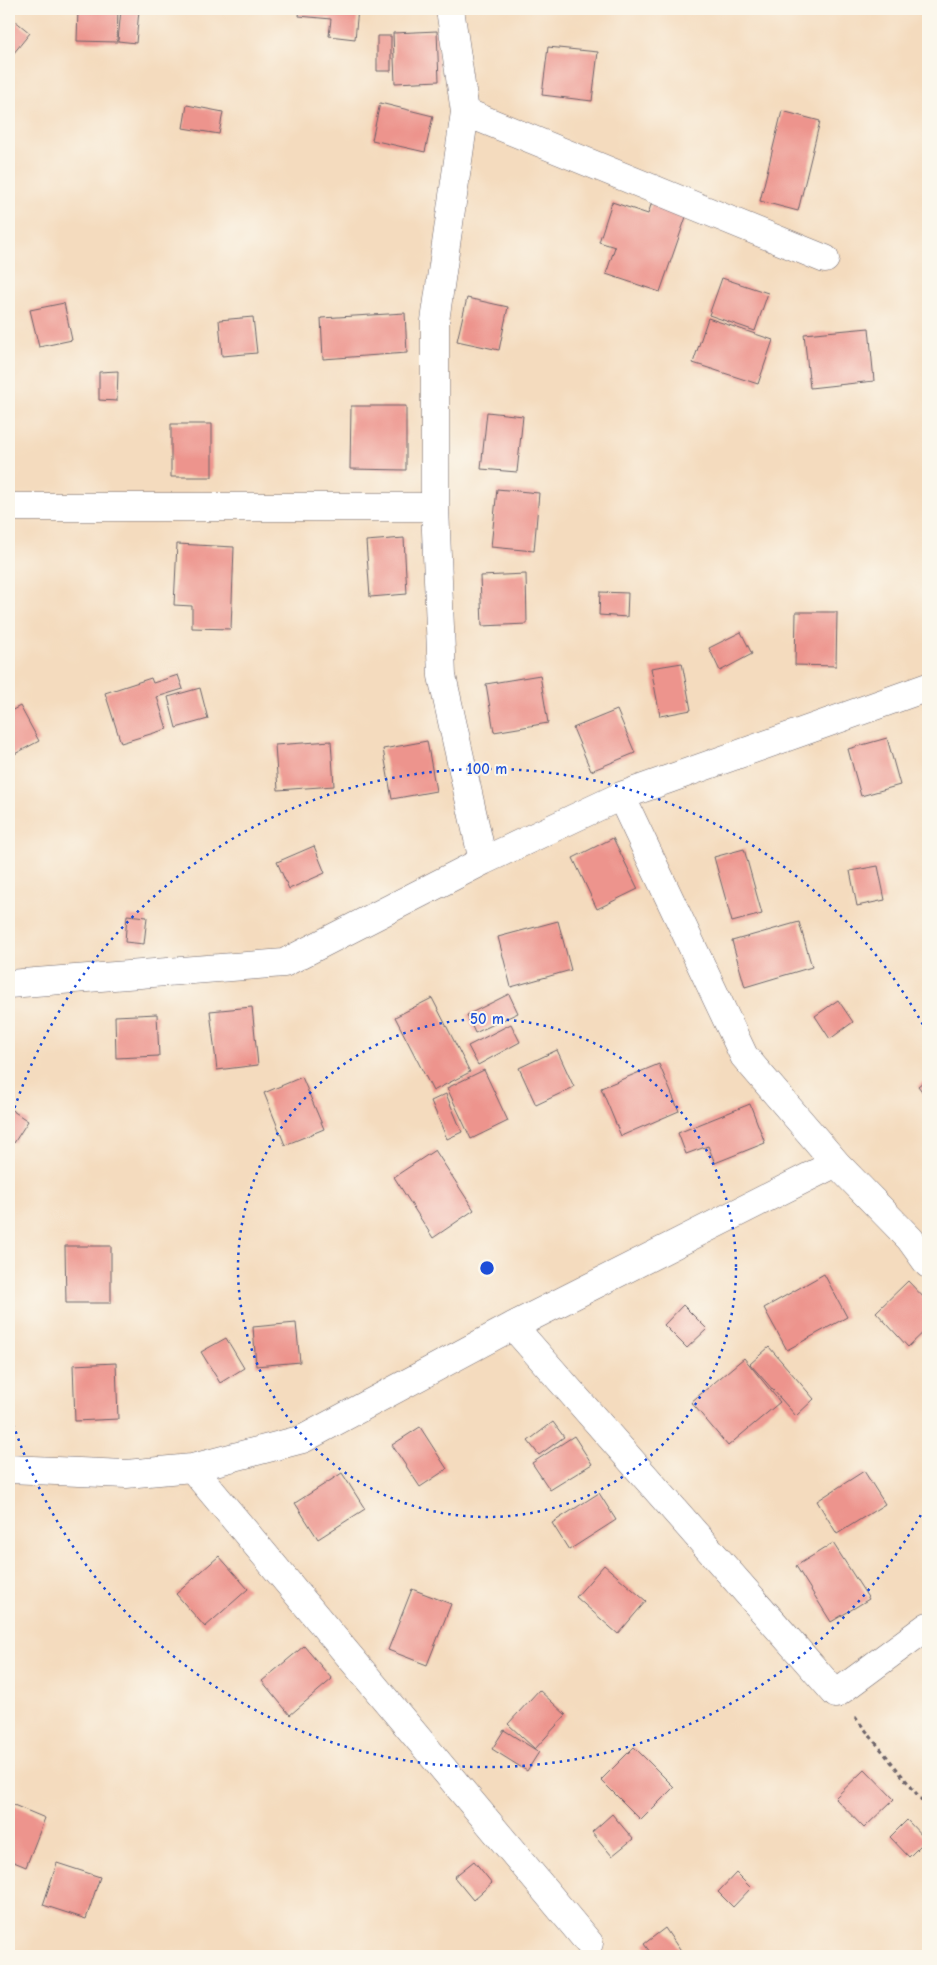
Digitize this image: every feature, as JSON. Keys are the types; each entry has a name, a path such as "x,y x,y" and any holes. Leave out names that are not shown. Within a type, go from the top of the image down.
{"street":[{"path":"450,9 465,112 435,321 434,507 442,676 483,861"},
{"path":"465,112 825,259"},
{"path":"9,507 434,507"},
{"path":"9,984 284,963 483,861 621,796 928,687"},
{"path":"621,796 744,1056 836,1163 919,1236 928,1264"},
{"path":"9,1469 126,1474 192,1468 303,1439 513,1326 836,1163"},
{"path":"513,1326 836,1694 928,1626"},
{"path":"192,1468 589,1943"}],"path":[{"path":"836,1694 928,1808"}],"building":[{"path":"78,9 118,9 117,42 77,41"},
{"path":"121,9 139,10 136,43 118,41"},
{"path":"300,9 358,9 355,39 329,36 331,19 299,16"},
{"path":"9,16 30,33 9,59"},
{"path":"437,31 439,81 395,83 393,33"},
{"path":"377,36 391,36 391,71 377,71"},
{"path":"548,47 598,52 592,101 542,95"},
{"path":"380,103 433,116 425,152 372,140"},
{"path":"187,105 223,112 219,134 183,128"},
{"path":"782,111 820,121 798,211 760,201"},
{"path":"612,202 648,214 652,202 687,214 660,292 606,274 615,247 599,242"},
{"path":"722,278 768,293 755,331 709,315"},
{"path":"467,298 508,307 499,350 457,341"},
{"path":"64,303 72,340 39,347 30,310"},
{"path":"405,313 407,353 323,359 321,318"},
{"path":"253,317 257,353 222,356 219,320"},
{"path":"708,318 773,340 758,384 693,363"},
{"path":"869,328 874,381 810,388 804,334"},
{"path":"118,371 117,401 99,400 99,372"},
{"path":"351,406 406,406 406,470 350,469"},
{"path":"487,412 523,416 517,472 481,469"},
{"path":"171,424 212,424 212,477 171,477"},
{"path":"497,489 539,493 534,551 491,547"},
{"path":"404,538 407,594 370,597 366,541"},
{"path":"177,544 234,547 231,629 192,628 192,606 174,605"},
{"path":"526,574 527,624 482,626 480,576"},
{"path":"600,592 628,593 627,617 599,615"},
{"path":"796,612 837,612 836,666 795,665"},
{"path":"741,632 752,654 720,671 709,648"},
{"path":"682,663 691,710 660,716 651,668"},
{"path":"178,675 183,689 157,697 167,729 121,743 105,693 151,678 153,683"},
{"path":"540,675 548,723 494,732 486,684"},
{"path":"200,688 208,719 176,728 168,697"},
{"path":"20,706 39,741 9,757 9,712"},
{"path":"617,710 635,753 591,771 573,728"},
{"path":"887,738 900,785 861,796 848,749"},
{"path":"331,741 334,786 278,790 275,745"},
{"path":"427,741 436,791 392,799 383,749"},
{"path":"613,838 638,889 597,909 573,858"},
{"path":"314,846 325,873 289,889 277,862"},
{"path":"744,849 762,914 732,922 714,857"},
{"path":"878,866 885,900 857,906 850,871"},
{"path":"127,915 147,917 144,944 125,942"},
{"path":"558,921 571,970 511,987 498,937"},
{"path":"799,922 812,967 745,987 732,941"},
{"path":"509,994 518,1013 475,1033 467,1015"},
{"path":"432,998 470,1072 433,1091 395,1017"},
{"path":"838,1000 853,1022 830,1039 815,1016"},
{"path":"252,1007 258,1065 217,1070 210,1011"},
{"path":"157,1014 159,1056 116,1058 115,1016"},
{"path":"511,1024 520,1042 478,1065 468,1046"},
{"path":"557,1050 574,1087 536,1105 519,1068"},
{"path":"659,1064 679,1111 621,1136 601,1088"},
{"path":"484,1070 508,1121 471,1139 447,1088"},
{"path":"302,1077 324,1129 285,1145 264,1093"},
{"path":"928,1078 928,1099 918,1086"},
{"path":"446,1094 462,1132 447,1139 431,1101"},
{"path":"750,1104 765,1143 715,1163 708,1146 686,1154 678,1133"},
{"path":"10,1109 28,1121 14,1143 9,1139"},
{"path":"435,1150 474,1210 433,1238 394,1177"},
{"path":"65,1246 111,1246 111,1303 66,1303"},
{"path":"824,1274 847,1317 787,1350 764,1308"},
{"path":"908,1281 928,1302 928,1328 908,1347 876,1312"},
{"path":"683,1305 707,1329 687,1348 664,1325"},
{"path":"296,1323 300,1362 256,1366 253,1327"},
{"path":"226,1338 244,1368 220,1383 201,1352"},
{"path":"769,1347 814,1399 796,1416 750,1364"},
{"path":"744,1358 780,1402 728,1446 691,1402"},
{"path":"116,1363 118,1419 75,1421 73,1365"},
{"path":"553,1422 564,1437 539,1455 528,1441"},
{"path":"420,1427 447,1469 420,1487 392,1445"},
{"path":"574,1436 592,1464 550,1490 532,1463"},
{"path":"864,1471 885,1504 837,1534 817,1501"},
{"path":"342,1473 365,1509 318,1539 295,1503"},
{"path":"599,1493 616,1520 569,1550 552,1523"},
{"path":"833,1543 869,1599 831,1622 796,1566"},
{"path":"219,1556 248,1589 205,1627 176,1594"},
{"path":"604,1565 646,1601 618,1634 576,1597"},
{"path":"412,1589 451,1604 427,1665 388,1650"},
{"path":"304,1646 332,1679 290,1715 262,1681"},
{"path":"539,1690 566,1715 535,1749 508,1724"},
{"path":"504,1730 539,1752 527,1771 492,1749"},
{"path":"634,1747 674,1787 641,1820 601,1780"},
{"path":"865,1769 894,1799 864,1828 835,1798"},
{"path":"9,1803 45,1818 26,1867 9,1860"},
{"path":"612,1814 633,1839 612,1856 592,1832"},
{"path":"907,1820 926,1840 909,1857 890,1837"},
{"path":"474,1861 492,1883 473,1900 454,1877"},
{"path":"57,1863 100,1877 86,1919 43,1905"},
{"path":"736,1873 751,1888 733,1907 718,1892"},
{"path":"665,1928 682,1953 677,1956 653,1956 644,1944"}]}
